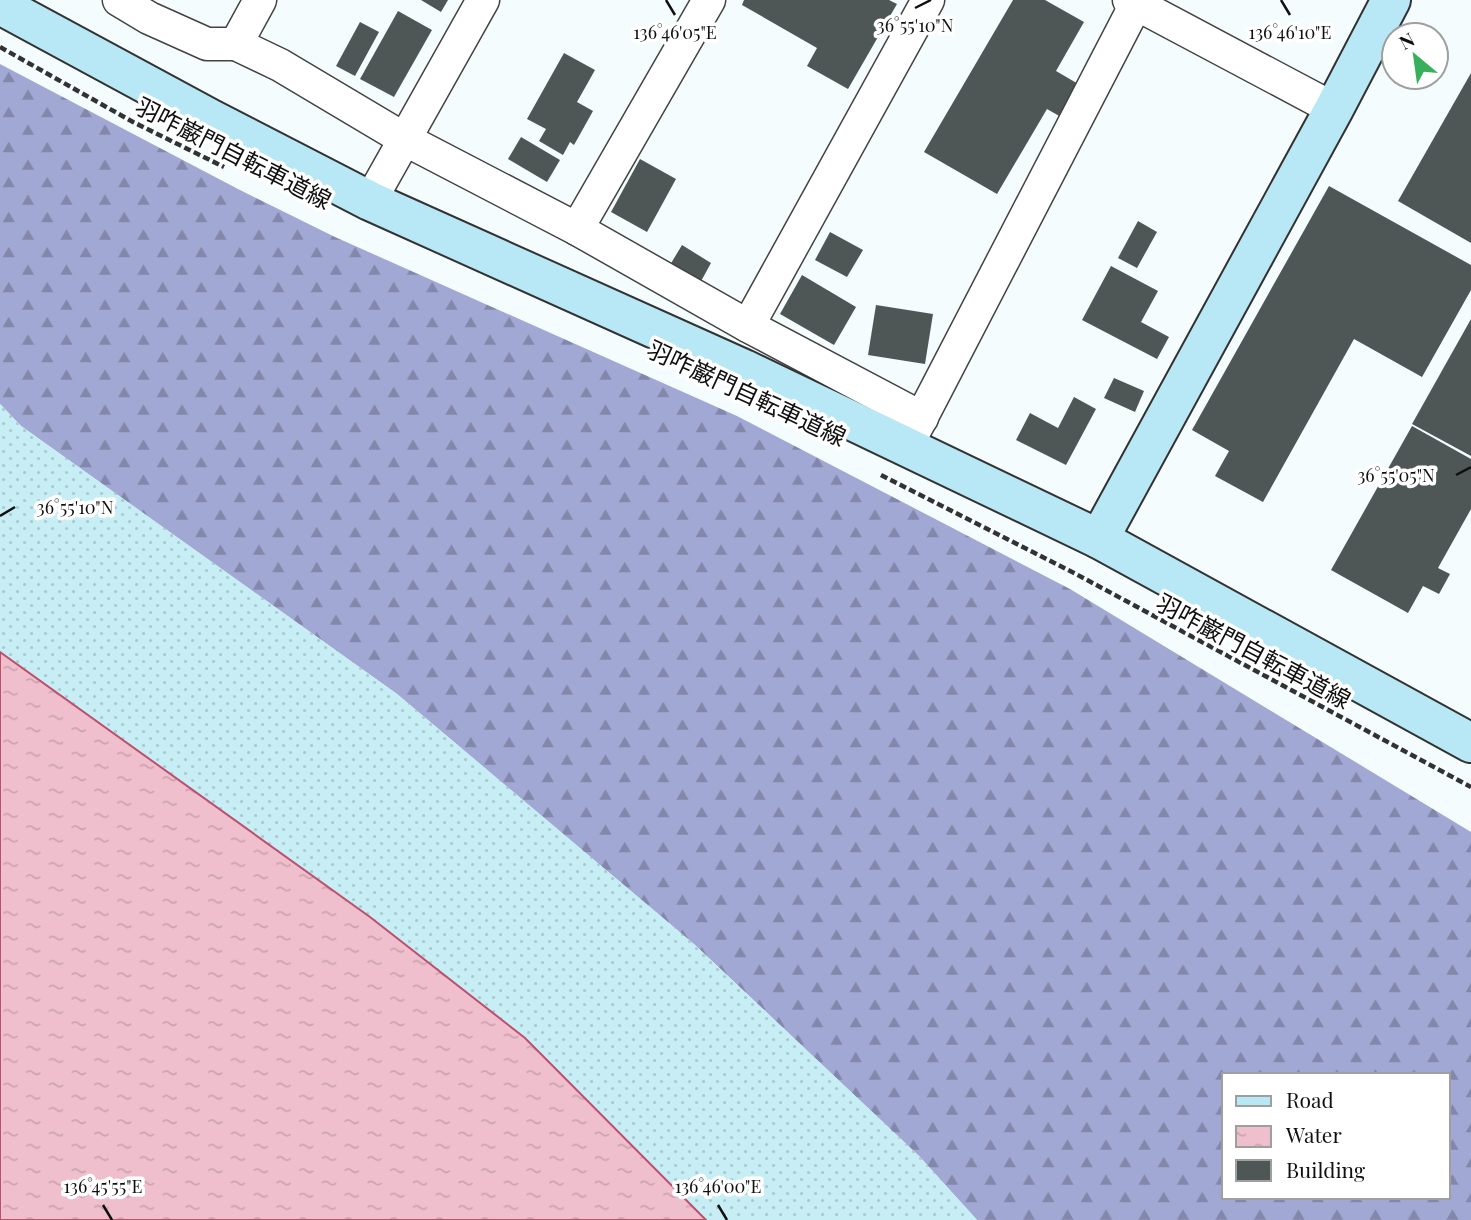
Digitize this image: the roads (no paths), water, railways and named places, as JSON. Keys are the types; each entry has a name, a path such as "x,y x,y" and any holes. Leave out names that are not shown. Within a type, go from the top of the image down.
{"street":[{"path":"120,0 149,19 207,44 236,44 280,65 406,140 577,229 748,326 914,432 1099,539 1471,743"},
{"path":"236,44 260,0"},
{"path":"370,201 483,0"},
{"path":"577,229 709,0"},
{"path":"748,326 928,0"},
{"path":"1099,539 1391,0"},
{"path":"914,432 1132,2 1334,109"},
{"path":"0,5 211,120 370,201 744,369 914,432"}],"water":[{"path":"0,652 370,917 525,1038 706,1220 0,1220"}]}
